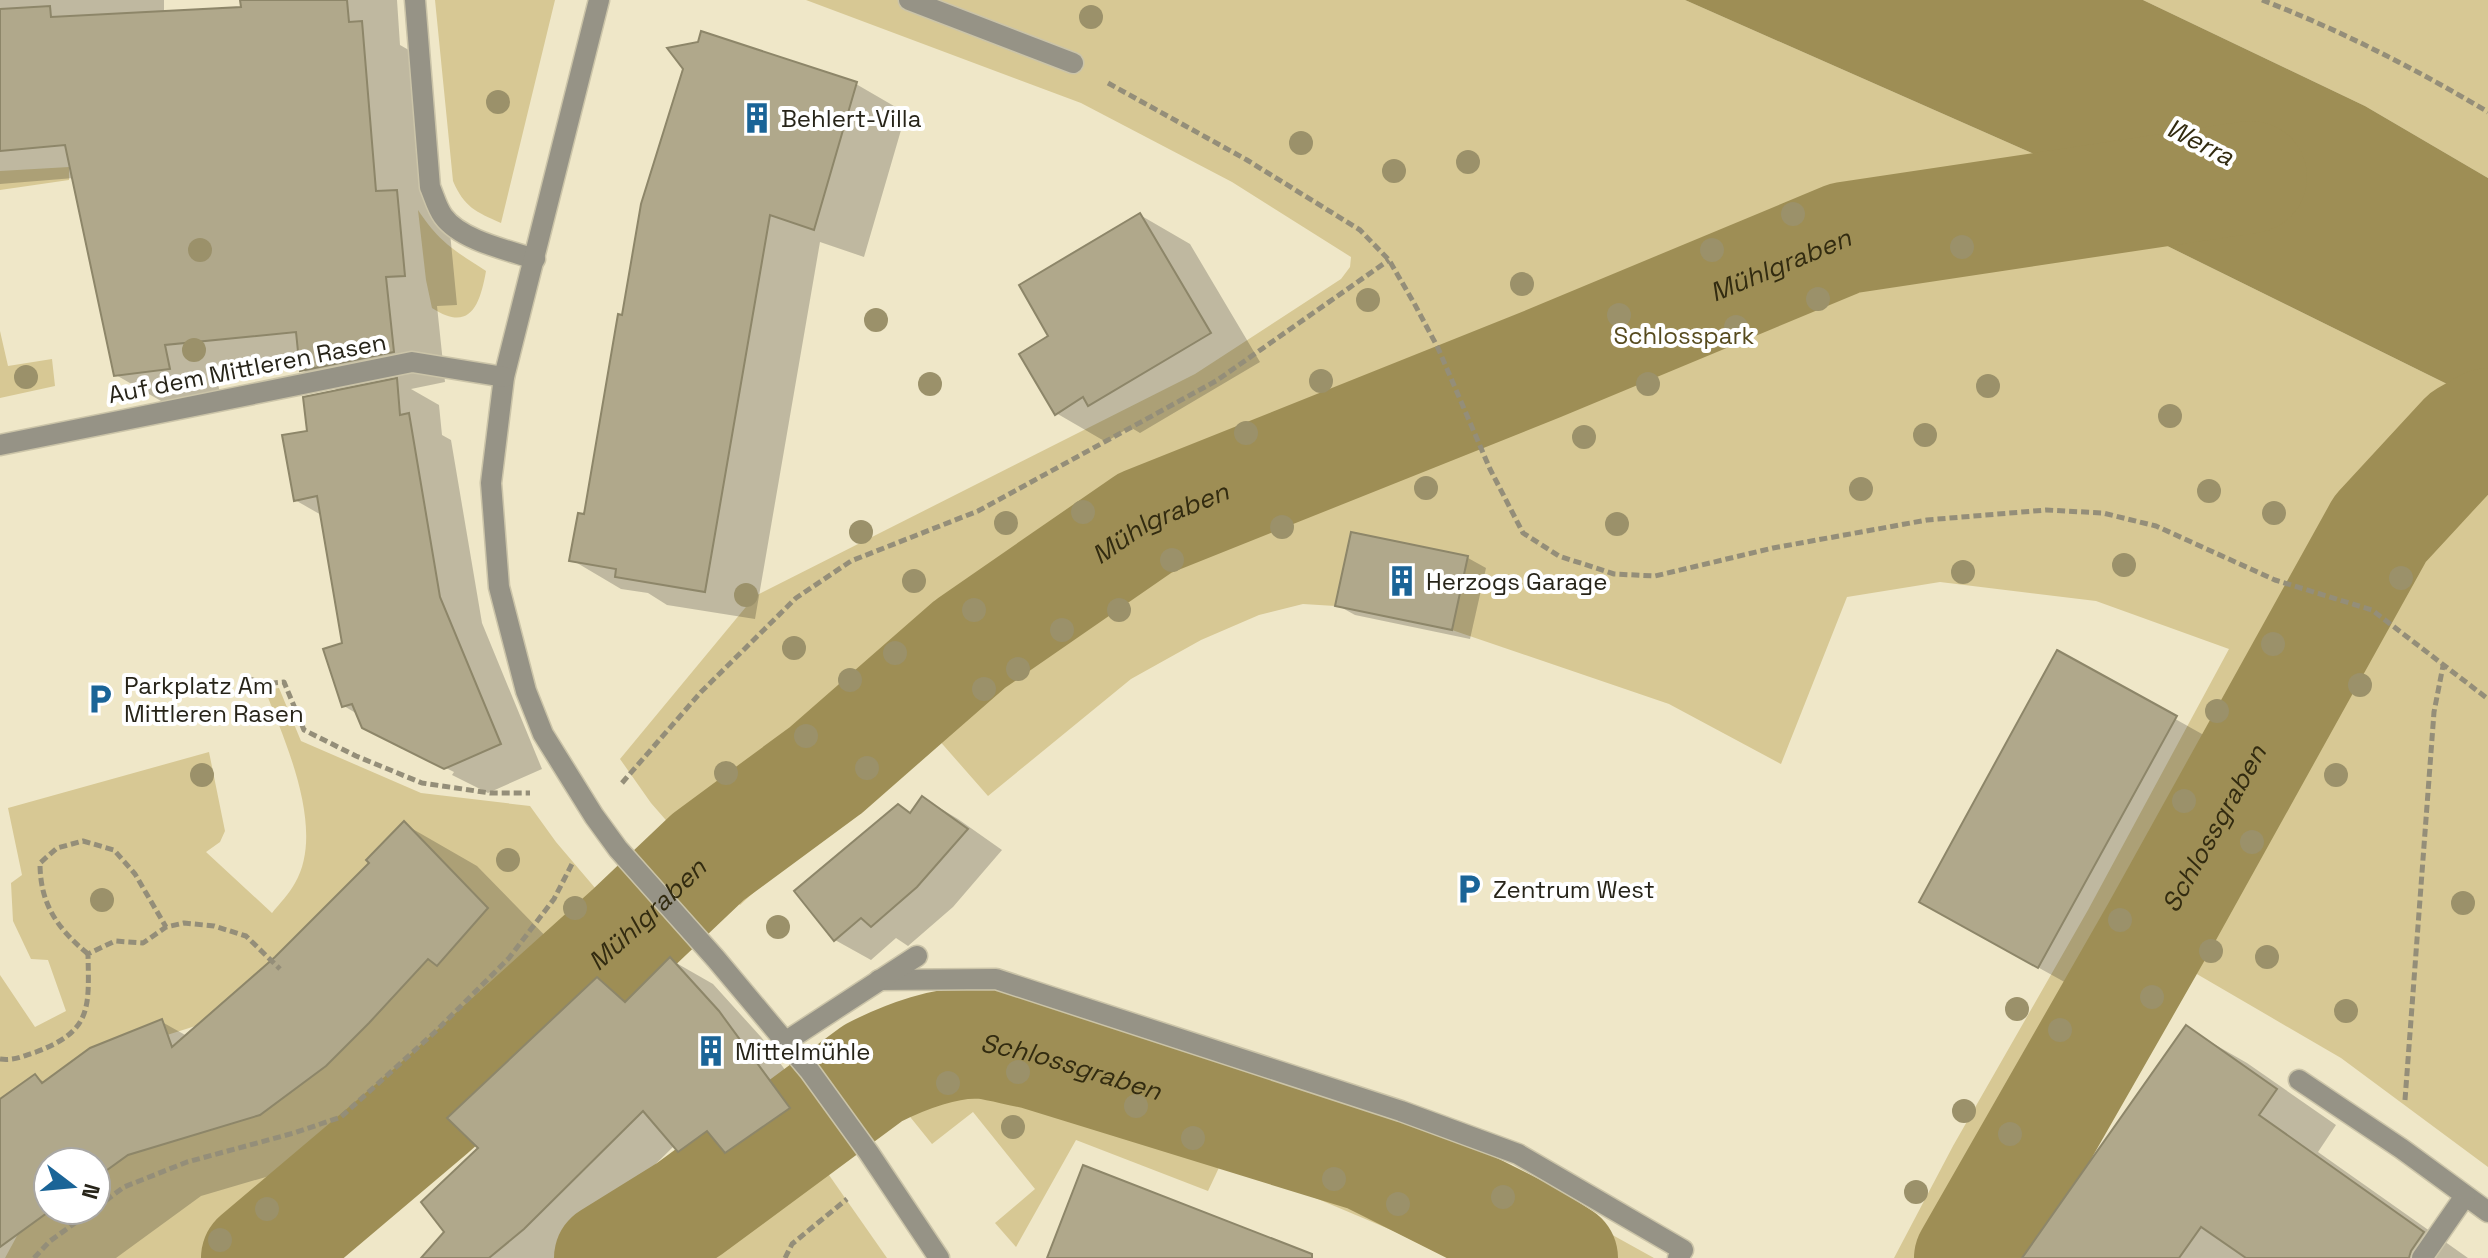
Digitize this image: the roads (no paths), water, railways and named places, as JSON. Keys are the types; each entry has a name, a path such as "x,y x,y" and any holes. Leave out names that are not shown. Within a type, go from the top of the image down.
{"street":[{"path":"415,0 430,187 441,215 454,229 535,259"},
{"path":"599,0 504,377 491,483 499,587 526,691 543,734 618,849 809,1070 939,1258"},
{"path":"909,0 1073,63"},
{"name":"Auf dem Mittleren Rasen","path":"0,445 412,362 504,377"},
{"path":"785,1042 917,956"},
{"path":"879,980 996,979 1401,1111 1518,1154 1683,1250 1678,1258"},
{"path":"2299,1080 2402,1149 2488,1212"},
{"path":"2422,1258 2465,1196"}],"water":[{"name":"Werra","path":"1685,0 2143,0 2365,106 2488,178 2488,408 2447,384 2147,236 2043,158"}],"waterway":[{"name":"Mühlgraben","path":"257,1258 432,1110 708,857 826,770 970,644 1145,523 1540,365 1845,238 2251,177"},
{"name":"Schlossgraben","path":"1970,1258 2157,931 2380,529 2465,437 2488,424"},
{"name":"Schlossgraben","path":"610,1258 689,1209 873,1073 927,1051 970,1043 1034,1053 1368,1156 1528,1236 1562,1258"}],"place":[{"name":"Behlert-Villa","path":"757,118"},
{"name":"Herzogs Garage","path":"1402,581"},
{"name":"Parkplatz Am Mittleren Rasen","path":"100,699"},
{"name":"Zentrum West","path":"1469,889"},
{"name":"Mittelmühle","path":"711,1051"}],"park label":[{"name":"Schlosspark","path":"1684,335"}]}
